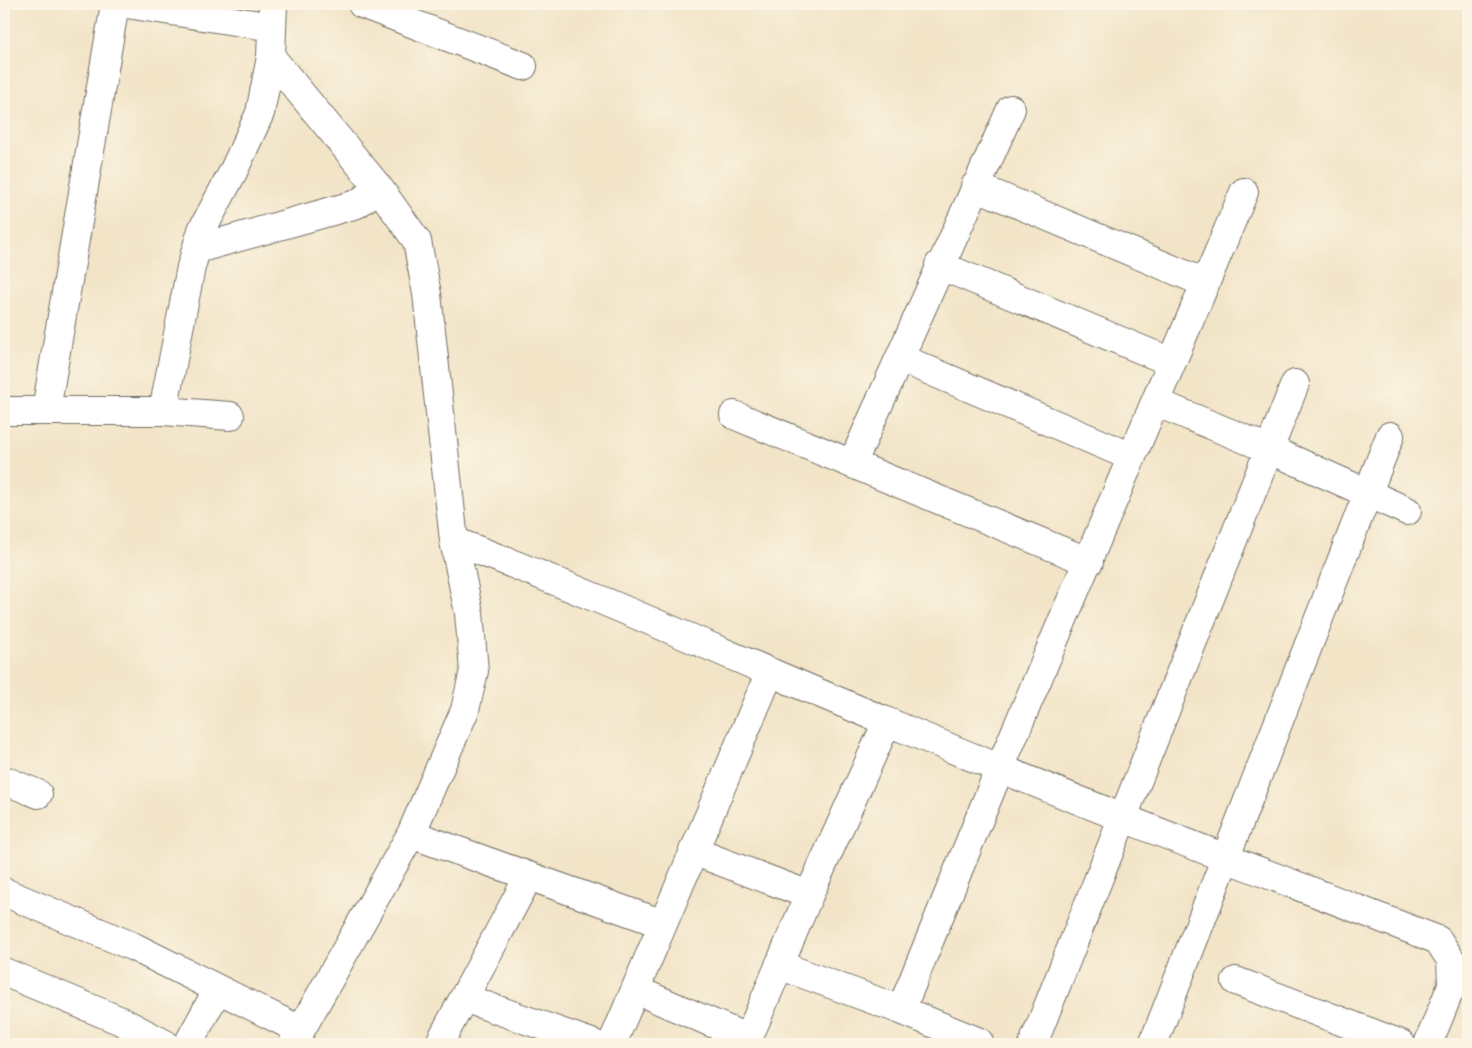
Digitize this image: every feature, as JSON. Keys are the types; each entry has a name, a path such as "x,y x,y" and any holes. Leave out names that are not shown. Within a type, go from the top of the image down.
{"street":[{"path":"46,410 115,4"},
{"path":"127,4 273,15 271,57 260,113 233,172 202,230 191,268 163,411"},
{"path":"362,4 523,66"},
{"path":"4,892 134,947 218,989 296,1037 411,834 465,710 474,671 469,613 454,541 429,313 417,241 379,188 271,57"},
{"path":"852,464 900,358 939,265 1011,110"},
{"path":"975,186 1205,283"},
{"path":"197,249 357,204 379,188"},
{"path":"901,1010 1000,768 1089,562 1171,362 1244,192"},
{"path":"939,265 1171,362"},
{"path":"900,358 1132,457"},
{"path":"1033,1044 1295,384"},
{"path":"1155,402 1269,449 1407,511"},
{"path":"4,411 163,411 230,416"},
{"path":"734,415 1089,562"},
{"path":"1153,1044 1390,436"},
{"path":"454,541 636,613 886,722 1122,817 1438,940 1451,960 1452,985 1428,1044"},
{"path":"612,1044 770,672"},
{"path":"636,990 747,1042 809,895 886,722"},
{"path":"4,780 38,794"},
{"path":"411,834 663,924"},
{"path":"693,851 809,895"},
{"path":"439,1044 529,876"},
{"path":"779,965 901,1010 979,1042"},
{"path":"4,972 121,1021 165,1044"},
{"path":"1236,981 1401,1044"},
{"path":"188,1044 218,989"},
{"path":"464,998 594,1044"}]}
